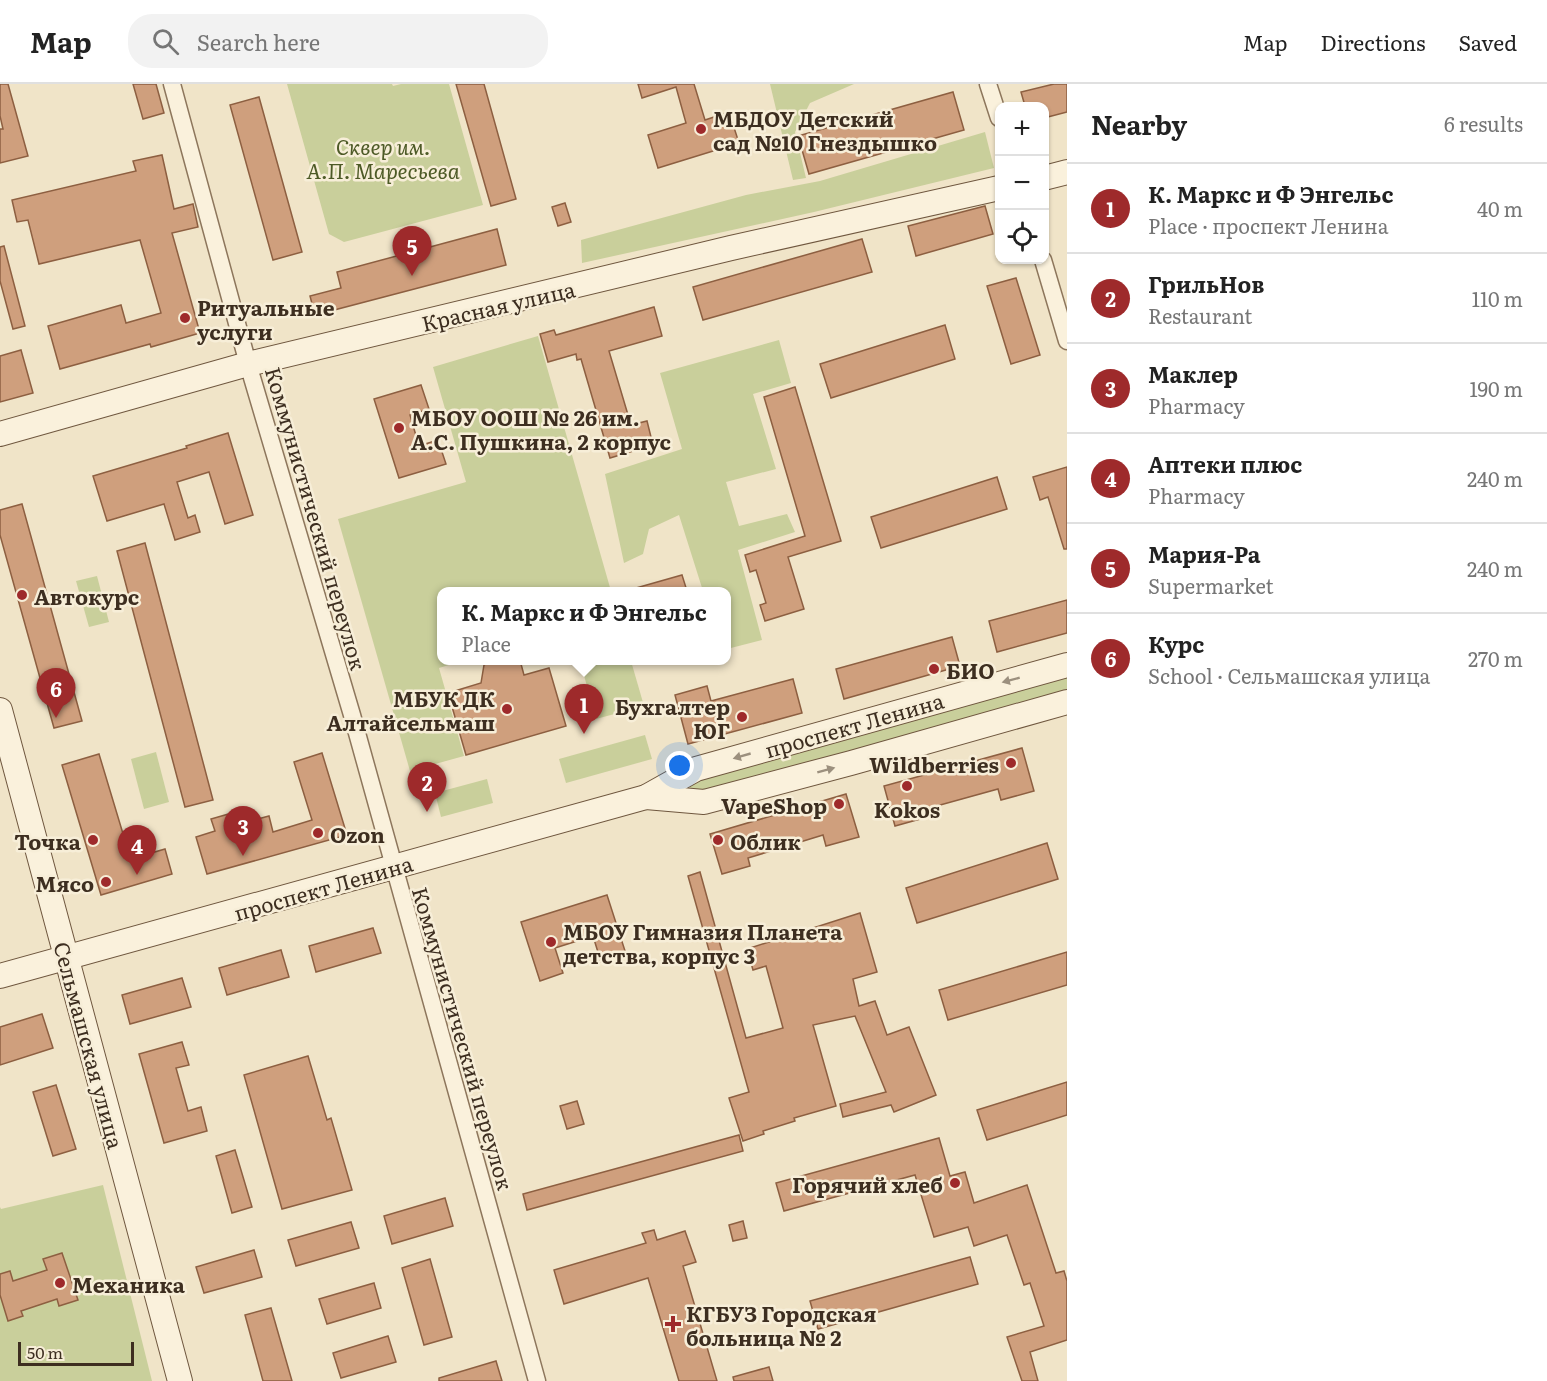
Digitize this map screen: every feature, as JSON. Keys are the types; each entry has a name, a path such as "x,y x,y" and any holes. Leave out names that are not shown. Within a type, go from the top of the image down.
{"main road":[{"path":"1049,177 1067,172"},
{"name":"Красная улица","path":"0,434 248,364 731,248 995,189"},
{"name":"проспект Ленина","path":"0,976 646,797 689,772 1067,665"},
{"name":"проспект Ленина","path":"646,797 704,802 1067,702"},
{"name":"Сельмашская улица","path":"0,710 180,1381"},
{"path":"689,772 689,792 696,801"}],"street":[{"name":"Коммунистический переулок","path":"172,84 248,364 352,715 537,1381"},
{"path":"988,84 995,106"},
{"path":"1044,264 1067,341"}],"green space":[{"name":"Сквер им. А.П. Маресьева","path":"287,84 392,84 393,86 449,84 483,205 344,242 329,234"},
{"path":"770,84 854,84 810,103 795,132 806,178 793,180"},
{"path":"985,132 994,168 814,212 582,263 581,240 746,195 820,181"},
{"path":"538,336 610,587 437,587 437,665 449,665 439,668 464,756 410,771 338,519 466,482 433,367"},
{"path":"779,340 791,383 753,394 776,469 726,482 739,526 787,514 795,532 738,550 762,640 731,648 731,587 702,587 679,515 649,529 643,554 624,563 605,474 682,449 660,373"},
{"path":"97,576 109,622 89,627 76,581"},
{"path":"581,665 632,665 644,706 596,719"},
{"path":"1067,671 1067,696 691,794 689,783"},
{"path":"645,735 652,759 566,783 559,759"},
{"path":"156,752 169,802 144,809 131,759"},
{"path":"487,779 493,803 441,817 435,793"},
{"path":"103,1185 152,1381 0,1381 0,1207 1,1209"}],"building":[{"path":"0,84 8,84 28,156 0,163 0,129 3,129 0,116"},
{"path":"133,84 156,84 164,113 143,119"},
{"path":"456,84 484,84 516,199 491,206"},
{"name":"МБДОУ Детский сад №10 Гнездышко","path":"638,84 694,84 705,120 729,112 739,143 658,168 648,135 686,123 676,87 642,98"},
{"path":"1054,84 1067,84 1067,112 1049,117 1049,102 1024,102 1021,92"},
{"path":"953,92 964,130 809,174 798,136"},
{"path":"259,97 302,252 273,260 230,105"},
{"path":"162,155 174,209 193,204 198,227 172,233 200,333 60,369 48,326 121,305 126,323 161,313 140,240 39,264 28,220 17,222 12,200 136,171 133,161"},
{"path":"565,203 571,222 558,226 552,207"},
{"path":"985,206 993,234 916,256 908,226"},
{"path":"497,229 506,265 315,315 310,296 341,288 337,272"},
{"path":"862,239 872,272 703,320 693,287"},
{"path":"4,246 25,326 13,329 0,281 0,247"},
{"path":"1016,278 1040,355 1011,364 987,286"},
{"path":"654,307 662,336 609,351 631,425 647,421 653,445 610,458 581,359 577,360 576,354 548,362 540,334 554,330 556,335"},
{"path":"945,325 955,359 831,398 820,364"},
{"path":"21,350 33,393 0,402 0,356"},
{"name":"МБОУ ООШ № 26 им. А.С. Пушкина, 2 корпус","path":"421,385 429,409 410,415 419,446 438,440 446,464 399,478 374,399"},
{"path":"795,387 841,541 788,557 804,609 765,621 760,605 766,603 756,570 750,572 745,555 805,536 764,397"},
{"path":"228,433 253,515 225,524 209,472 177,482 188,518 195,515 200,532 175,540 164,504 107,521 93,476 187,448 186,446"},
{"path":"1067,467 1067,549 1064,549 1048,497 1040,500 1033,477"},
{"path":"997,477 1007,509 881,548 871,517"},
{"path":"22,504 82,721 54,728 0,535 0,510"},
{"path":"145,543 213,800 185,807 117,551"},
{"path":"682,575 686,587 640,587"},
{"path":"1067,600 1067,633 997,652 989,621"},
{"path":"952,637 960,666 844,699 836,669"},
{"name":"МБУК ДК Алтайсельмаш","path":"484,665 521,665 524,675 549,668 566,726 466,755 448,693 481,683"},
{"path":"793,679 802,713 688,744 675,695 707,686 711,701"},
{"path":"1022,748 1034,791 1001,800 998,789 922,810 924,818 895,826 884,786"},
{"path":"322,753 347,835 207,874 196,837 215,831 211,819 232,813 235,825 269,816 273,832 312,820 294,762"},
{"path":"99,754 127,847 137,844 141,856 165,849 172,874 101,895 62,765"},
{"path":"846,794 859,837 826,846 823,835 748,858 750,866 722,874 710,834"},
{"path":"1047,843 1058,879 917,923 906,888"},
{"path":"700,872 746,1038 783,1028 766,966 753,970 747,949 860,913 877,972 853,979 859,1006 875,1001 887,1035 909,1027 936,1095 894,1112 891,1105 843,1117 840,1104 886,1092 855,1016 813,1025 836,1106 794,1118 795,1121 763,1131 764,1134 743,1141 729,1098 749,1092 688,876"},
{"name":"МБОУ Гимназия Планета детства, корпус 3","path":"607,895 626,954 601,962 593,936 555,948 563,973 540,981 521,922"},
{"path":"373,928 381,953 316,972 309,946"},
{"path":"281,950 289,977 227,995 219,968"},
{"path":"1067,952 1067,985 948,1020 939,990"},
{"path":"182,978 191,1007 130,1024 122,995"},
{"path":"42,1014 53,1048 0,1065 0,1027"},
{"path":"182,1042 189,1065 176,1068 188,1111 201,1107 207,1131 164,1143 139,1054"},
{"path":"308,1056 327,1120 331,1118 352,1190 282,1209 244,1075"},
{"path":"1067,1082 1067,1115 987,1140 977,1110"},
{"path":"56,1085 76,1149 53,1156 33,1092"},
{"path":"577,1101 584,1124 567,1129 560,1106"},
{"path":"739,1135 743,1151 527,1210 523,1194"},
{"path":"939,1138 950,1176 965,1172 974,1203 1027,1185 1056,1273 1064,1271 1067,1281 1067,1340 1030,1352 1038,1381 1022,1381 1007,1337 1044,1326 1030,1283 1024,1285 1007,1235 974,1246 968,1227 934,1237 915,1175 784,1211 776,1183"},
{"path":"235,1150 252,1207 232,1213 216,1156"},
{"path":"445,1198 453,1226 392,1244 384,1216"},
{"path":"743,1221 747,1238 733,1241 729,1225"},
{"path":"351,1222 359,1248 296,1266 288,1240"},
{"path":"654,1230 657,1240 685,1231 696,1262 683,1266 717,1381 679,1381 648,1278 564,1304 554,1270 646,1243 642,1233"},
{"path":"254,1250 262,1277 204,1293 196,1267"},
{"path":"62,1253 78,1300 59,1306 57,1299 21,1311 23,1316 8,1321 0,1295 0,1274 10,1271 13,1281 47,1270 43,1259"},
{"path":"970,1257 978,1284 818,1329 810,1301"},
{"path":"430,1259 452,1337 424,1345 402,1268"},
{"path":"374,1283 381,1308 327,1324 319,1299"},
{"path":"271,1308 292,1381 263,1381 245,1315"},
{"path":"388,1336 396,1362 341,1378 333,1353"},
{"path":"496,1361 502,1381 439,1381 439,1378"},
{"path":"769,1367 773,1381 734,1381 733,1377"}],"place":[{"name":"МБДОУ Детский сад №10 Гнездышко","path":"701,129"},
{"name":"Мария-Ра","path":"412,276"},
{"name":"Ритуальные услуги","path":"185,318"},
{"name":"МБОУ ООШ № 26 им. А.С. Пушкина, 2 корпус","path":"399,428"},
{"name":"Автокурс","path":"22,595"},
{"name":"БИО","path":"934,669"},
{"name":"МБУК ДК Алтайсельмаш","path":"507,709"},
{"name":"Бухгалтер ЮГ","path":"742,717"},
{"name":"Курс","path":"56,718"},
{"name":"К. Маркс и Ф Энгельс","path":"584,734"},
{"name":"Wildberries","path":"1011,763"},
{"name":"Kokos","path":"907,786"},
{"name":"VapeShop","path":"839,804"},
{"name":"ГрильНов","path":"427,812"},
{"name":"Ozon","path":"318,833"},
{"name":"Точка","path":"93,840"},
{"name":"Облик","path":"718,840"},
{"name":"Маклер","path":"243,856"},
{"name":"Аптеки плюс","path":"137,875"},
{"name":"Мясо","path":"106,882"},
{"name":"МБОУ Гимназия Планета детства, корпус 3","path":"551,942"},
{"name":"Горячий хлеб","path":"955,1183"},
{"name":"Механика","path":"60,1283"},
{"name":"КГБУЗ Городская больница № 2","path":"673,1324"}]}
